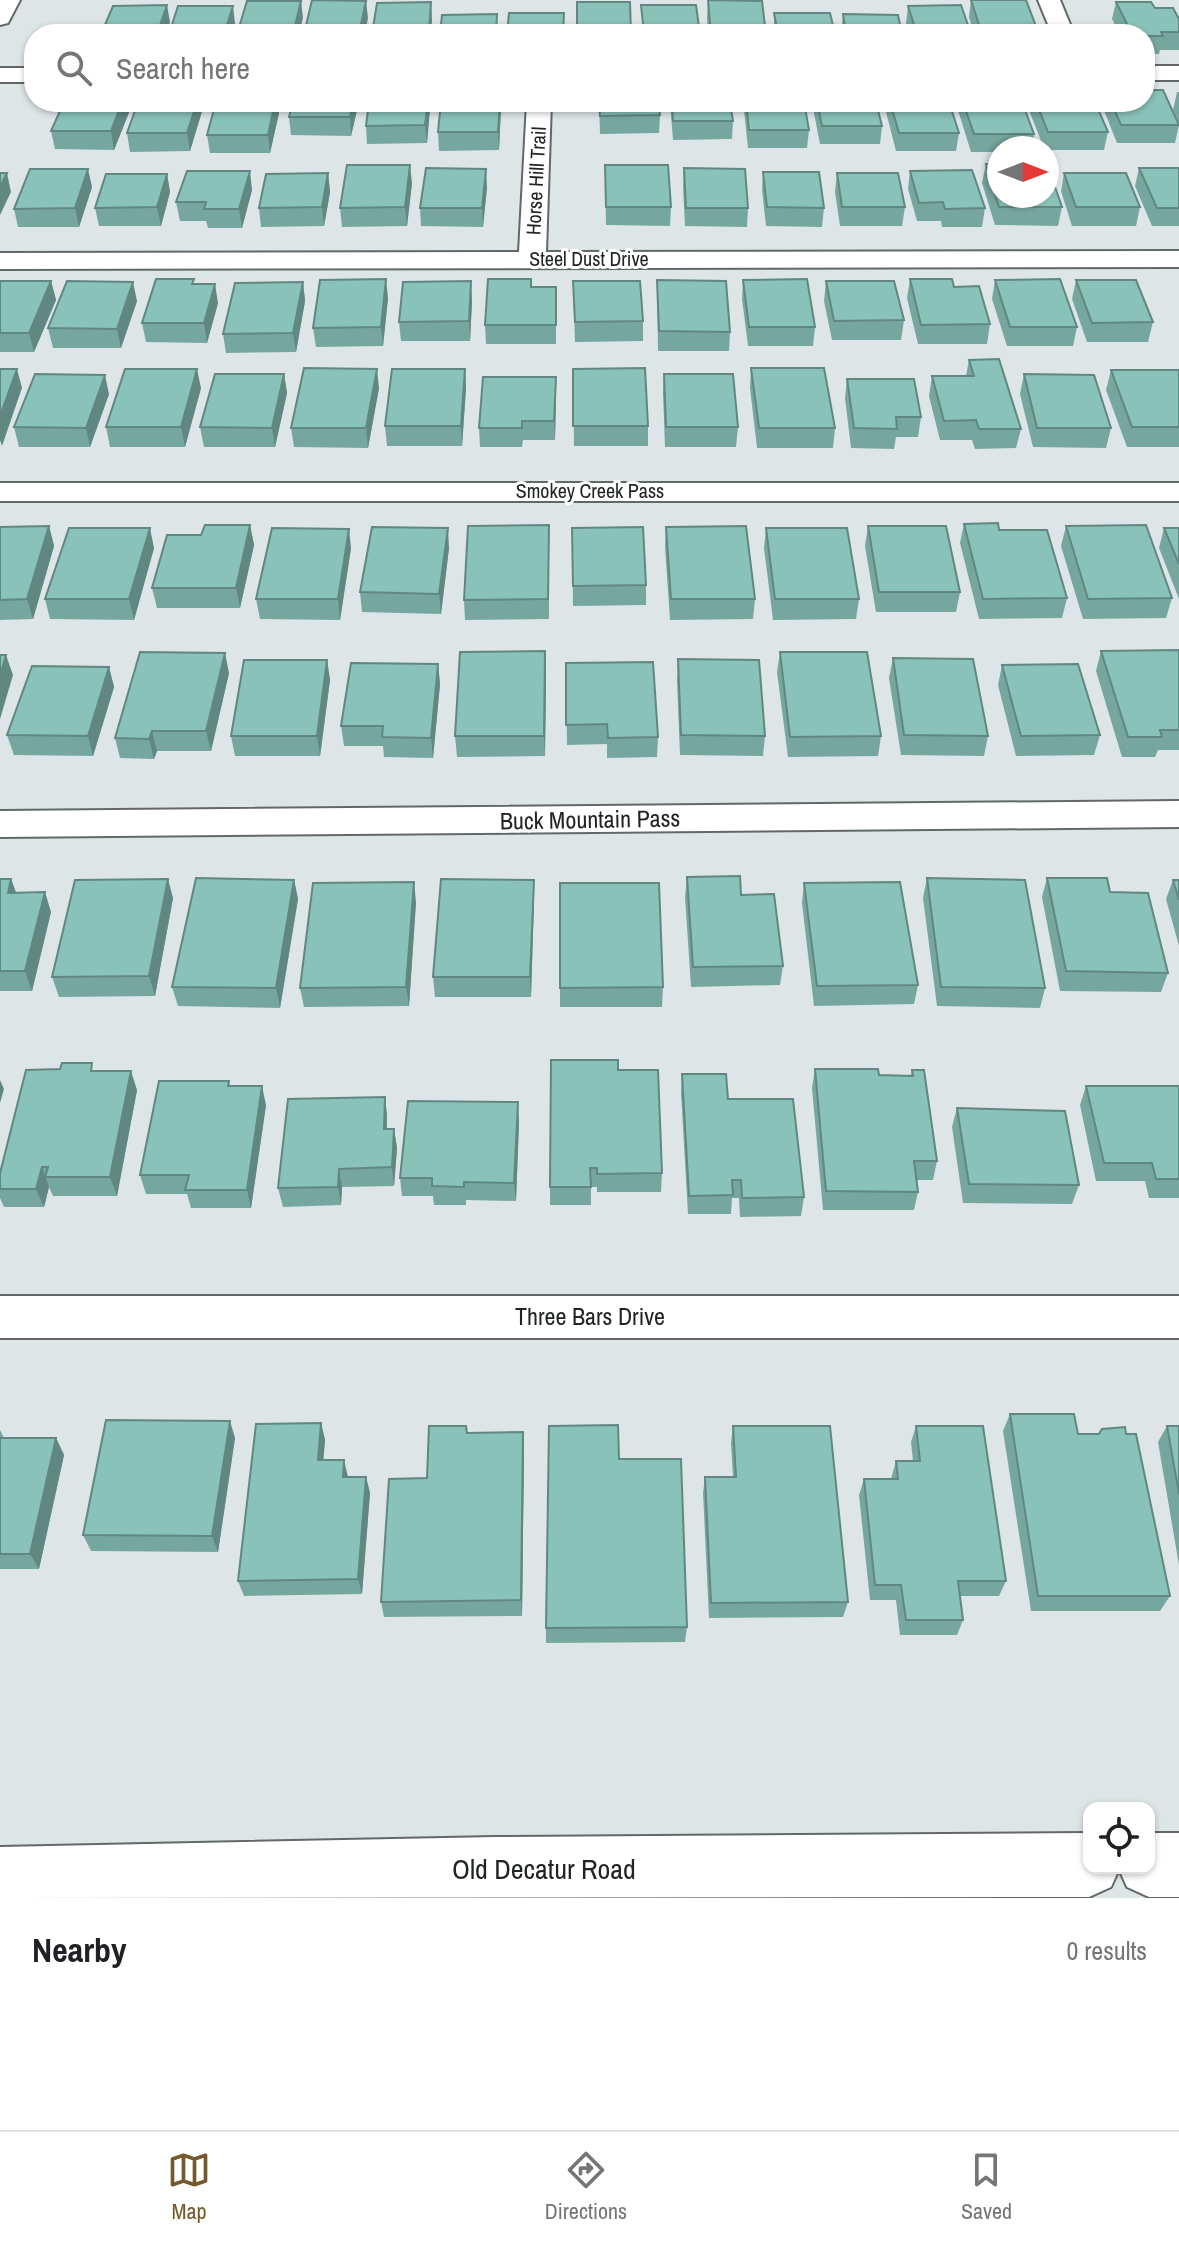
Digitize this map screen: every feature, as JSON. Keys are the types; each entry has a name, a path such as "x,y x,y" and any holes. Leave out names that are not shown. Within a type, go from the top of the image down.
{"main road":[{"name":"Old Decatur Road","path":"0,1879 583,1884 1083,1865"},
{"path":"1155,1865 1179,1865"}],"street":[{"path":"0,0 9,0 0,18"},
{"path":"1049,0 1059,24"},
{"path":"1155,73 1179,73"},
{"path":"0,75 24,75"},
{"name":"Horse Hill Trail","path":"532,259 539,112"},
{"name":"Steel Dust Drive","path":"0,261 1179,259"},
{"name":"Smokey Creek Pass","path":"0,492 1179,492"},
{"name":"Buck Mountain Pass","path":"0,824 1179,814"},
{"name":"Three Bars Drive","path":"0,1317 1179,1317"}],"building":[{"path":"312,0 366,1 361,24 306,24"},
{"path":"708,0 762,1 765,24 710,24"},
{"path":"971,0 1026,0 1035,24 979,24"},
{"path":"247,1 301,1 295,24 240,24"},
{"path":"431,2 430,24 374,24 377,3"},
{"path":"577,2 630,2 631,24 577,24"},
{"path":"1116,2 1151,2 1155,8 1173,8 1179,19 1179,32 1161,32 1163,36 1155,36 1155,24 1127,24"},
{"path":"167,5 160,24 105,24 113,6"},
{"path":"641,5 696,5 699,24 643,24"},
{"path":"961,5 968,24 914,24 908,6"},
{"path":"178,6 233,6 227,24 172,24"},
{"path":"509,13 564,13 563,24 508,24"},
{"path":"774,13 830,13 833,24 776,24"},
{"path":"497,14 496,24 441,24 442,15"},
{"path":"843,14 898,15 900,24 844,24"},
{"path":"1155,90 1163,90 1179,125 1121,125 1115,112 1155,112"},
{"path":"60,112 118,112 111,131 51,131"},
{"path":"134,112 194,112 187,133 127,133"},
{"path":"213,112 273,112 268,135 207,135"},
{"path":"290,112 351,112 350,117 289,117"},
{"path":"368,112 427,112 425,125 366,126"},
{"path":"440,112 499,112 498,132 438,132"},
{"path":"600,112 660,112 660,115 600,116"},
{"path":"673,112 732,112 733,121 673,121"},
{"path":"747,112 806,112 809,130 749,130"},
{"path":"819,112 878,112 882,126 822,126"},
{"path":"893,112 952,112 959,133 899,133"},
{"path":"966,112 1026,112 1034,134 974,134"},
{"path":"1040,112 1099,112 1108,132 1048,132"},
{"path":"347,165 410,165 405,207 340,208"},
{"path":"605,165 668,165 671,207 606,207"},
{"path":"426,168 486,169 482,208 420,208"},
{"path":"684,168 745,169 748,208 686,208"},
{"path":"1139,168 1179,168 1179,208 1157,208"},
{"path":"30,169 88,169 75,208 14,209"},
{"path":"972,170 985,208 945,209 943,202 919,203 910,171"},
{"path":"187,171 250,171 239,209 204,209 206,202 176,202"},
{"path":"763,172 819,172 824,208 767,207"},
{"path":"0,173 7,173 0,187"},
{"path":"328,173 322,207 259,208 266,174"},
{"path":"837,173 898,173 905,207 842,207"},
{"path":"1064,173 1126,173 1140,207 1076,207"},
{"path":"106,174 167,174 157,207 95,208"},
{"path":"156,279 194,279 192,284 215,284 204,323 142,323"},
{"path":"386,279 381,327 313,328 320,280"},
{"path":"488,279 531,279 531,287 556,287 556,325 485,325"},
{"path":"807,279 815,327 749,327 743,280"},
{"path":"910,279 952,279 954,287 979,286 990,324 921,325"},
{"path":"1060,279 1077,327 1010,327 995,280"},
{"path":"657,280 726,281 730,332 659,331"},
{"path":"1076,280 1136,280 1153,322 1092,323"},
{"path":"0,281 51,281 29,333 0,333"},
{"path":"67,281 133,282 117,329 48,328"},
{"path":"471,281 469,321 399,322 403,282"},
{"path":"573,281 640,281 643,321 575,322"},
{"path":"826,281 894,281 904,320 834,321"},
{"path":"303,282 293,333 223,334 235,283"},
{"path":"999,359 1021,429 979,429 976,420 944,421 932,376 974,376 969,360"},
{"path":"304,368 377,369 366,428 291,428"},
{"path":"645,368 648,426 573,426 573,369"},
{"path":"751,368 824,368 835,428 759,428"},
{"path":"0,369 17,369 0,416"},
{"path":"125,369 197,369 181,427 106,427"},
{"path":"392,369 465,369 461,426 385,426"},
{"path":"1111,370 1179,370 1179,427 1132,427"},
{"path":"35,374 105,375 86,428 14,427"},
{"path":"215,374 284,374 272,428 200,427"},
{"path":"664,374 733,374 738,427 666,427"},
{"path":"1024,374 1094,375 1111,428 1037,428"},
{"path":"483,377 556,377 554,421 522,421 522,428 479,428"},
{"path":"847,379 914,379 921,417 896,417 897,429 854,428"},
{"path":"998,523 999,530 1047,530 1067,598 983,599 964,524"},
{"path":"205,525 250,525 236,588 152,588 167,535 201,535"},
{"path":"549,525 548,599 464,600 468,526"},
{"path":"1146,525 1172,598 1088,599 1066,526"},
{"path":"49,526 27,599 0,600 0,527"},
{"path":"746,526 755,599 671,599 666,527"},
{"path":"868,526 946,526 960,592 879,592"},
{"path":"372,527 448,528 439,594 360,592"},
{"path":"643,527 646,585 573,586 572,528"},
{"path":"69,528 150,528 129,599 45,599"},
{"path":"272,528 349,529 338,599 256,599"},
{"path":"766,528 847,528 859,599 775,599"},
{"path":"1164,528 1179,528 1179,564"},
{"path":"1179,650 1179,730 1160,730 1162,737 1128,737 1101,651"},
{"path":"545,651 544,736 455,736 460,652"},
{"path":"140,652 225,653 206,731 152,731 149,739 115,738"},
{"path":"780,652 867,652 881,736 790,737"},
{"path":"0,655 6,655 0,676"},
{"path":"893,658 973,659 988,736 904,735"},
{"path":"678,659 759,660 765,736 681,735"},
{"path":"244,660 327,660 317,736 231,736"},
{"path":"653,662 658,737 608,738 607,724 566,725 566,663"},
{"path":"351,663 438,664 431,738 382,737 383,726 341,726"},
{"path":"1078,664 1100,735 1021,736 1002,665"},
{"path":"32,666 109,667 88,736 7,735"},
{"path":"740,876 741,895 774,894 783,966 693,967 687,877"},
{"path":"196,878 294,880 276,988 172,987"},
{"path":"927,878 1025,880 1045,988 941,987"},
{"path":"1047,878 1107,878 1110,892 1148,893 1168,973 1066,971"},
{"path":"0,879 11,879 8,893 45,892 25,971 0,971"},
{"path":"168,879 149,976 52,977 75,880"},
{"path":"441,879 534,880 530,977 433,977"},
{"path":"1173,880 1179,880 1179,900"},
{"path":"414,882 406,987 300,988 313,883"},
{"path":"900,882 918,985 817,986 804,883"},
{"path":"560,883 659,883 663,987 560,988"},
{"path":"551,1060 618,1060 618,1070 658,1070 662,1173 597,1174 597,1168 590,1168 591,1187 550,1187"},
{"path":"62,1063 92,1063 91,1071 131,1071 110,1177 45,1177 48,1167 42,1167 36,1189 0,1189 0,1173 26,1070 60,1069"},
{"path":"815,1069 878,1069 879,1075 913,1076 912,1070 924,1070 937,1161 914,1161 918,1192 826,1191"},
{"path":"682,1074 726,1074 728,1099 793,1099 804,1197 742,1198 741,1180 732,1180 733,1195 689,1196"},
{"path":"159,1081 229,1081 228,1086 262,1086 247,1190 185,1190 189,1175 140,1175"},
{"path":"1086,1086 1179,1086 1179,1179 1156,1179 1152,1163 1104,1163"},
{"path":"385,1097 384,1129 394,1129 392,1167 339,1169 338,1187 278,1188 288,1099"},
{"path":"408,1101 518,1102 514,1183 464,1182 464,1187 432,1186 432,1178 400,1178"},
{"path":"957,1108 1065,1111 1079,1185 969,1184"},
{"path":"1010,1414 1074,1414 1078,1434 1099,1434 1102,1429 1125,1427 1126,1434 1136,1434 1170,1596 1038,1596"},
{"path":"106,1420 230,1421 212,1536 83,1535"},
{"path":"321,1423 318,1460 344,1460 343,1477 366,1477 358,1579 238,1581 256,1424"},
{"path":"618,1425 619,1459 681,1459 687,1627 546,1628 549,1426"},
{"path":"429,1426 466,1426 467,1433 523,1432 521,1600 381,1602 389,1479 427,1478"},
{"path":"733,1426 830,1426 848,1602 711,1603 705,1477 736,1477"},
{"path":"916,1426 983,1426 1006,1581 958,1581 963,1620 906,1620 901,1585 875,1585 864,1479 898,1479 896,1461 920,1461"},
{"path":"1167,1426 1179,1426 1179,1494"},
{"path":"0,1438 56,1438 30,1554 0,1554"}]}
